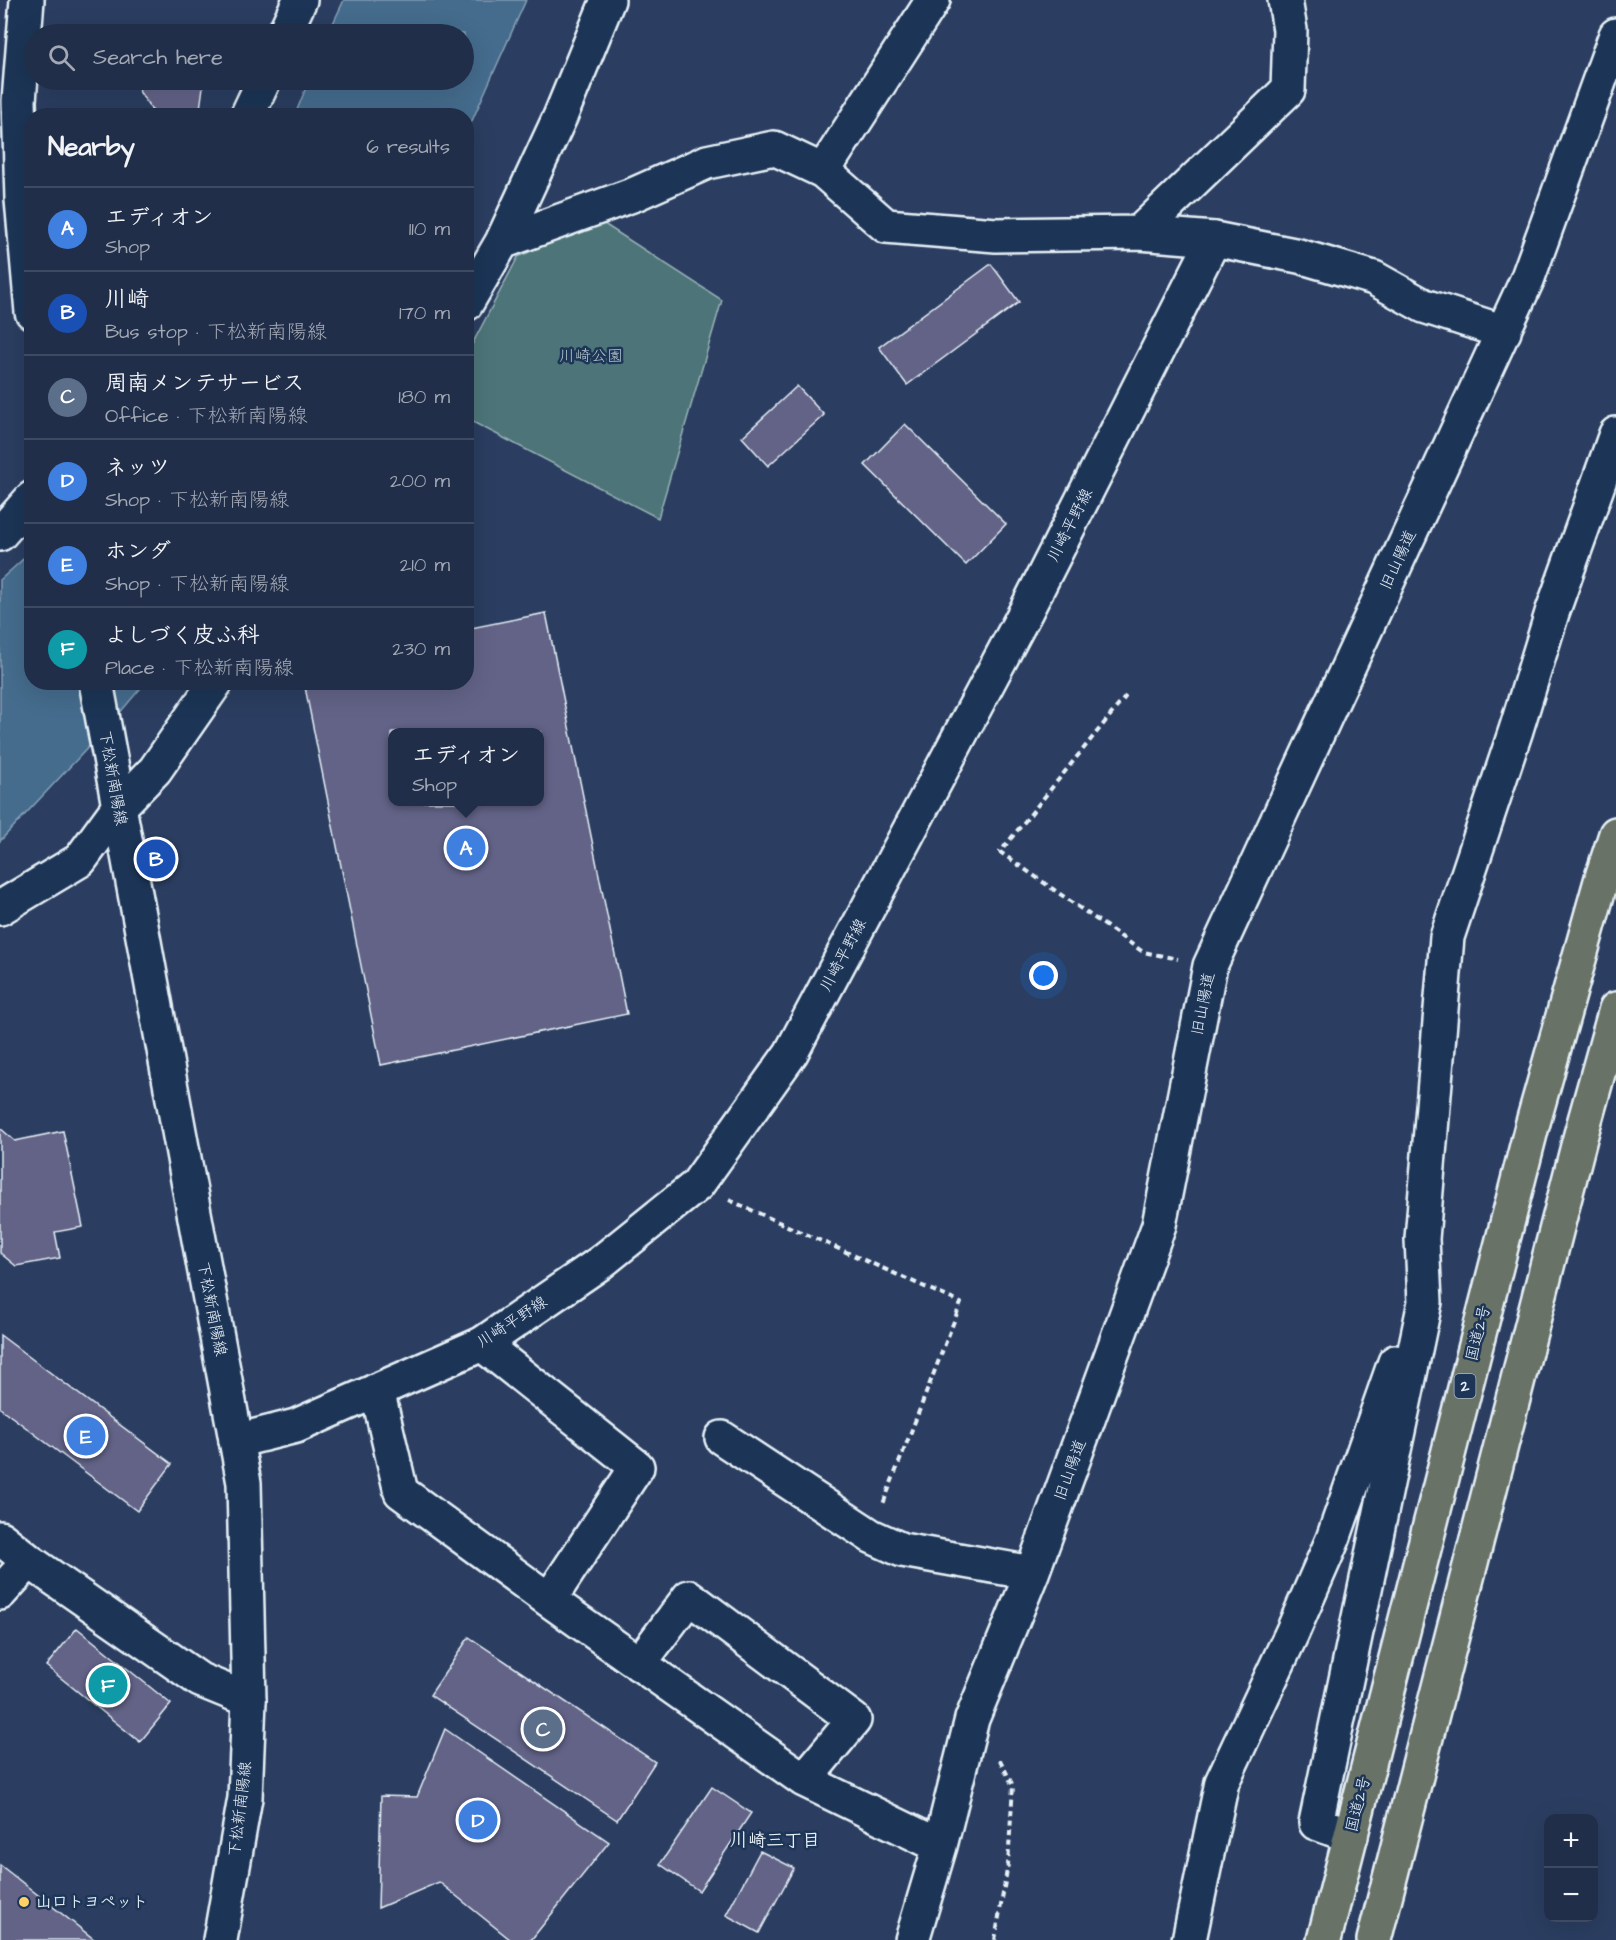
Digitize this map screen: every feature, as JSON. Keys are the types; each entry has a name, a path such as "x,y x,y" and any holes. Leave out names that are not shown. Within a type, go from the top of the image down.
{"highway":[{"name":"国道2号","path":"1324,1940 1532,1126 1616,834"},
{"path":"1374,1940 1577,1150 1616,1009"}],"street":[{"path":"25,24 27,0"},
{"path":"289,24 300,0"},
{"path":"474,290 502,242 560,117 608,0"},
{"path":"823,171 933,0"},
{"path":"1139,233 1288,90 1290,30 1285,0"},
{"name":"旧山陽道","path":"912,1940 940,1846 972,1719 1032,1573 1159,1225 1210,966 1527,280 1616,35"},
{"path":"24,42 19,112 24,222"},
{"path":"251,108 259,90"},
{"path":"502,242 606,206 707,162 774,148 823,171 886,225 996,235 1139,233 1214,239 1299,256 1374,278 1424,306 1504,332"},
{"name":"川崎平野線","path":"237,1441 296,1426 482,1344 600,1263 698,1185 791,1053 1026,611 1214,239"},
{"path":"1351,1836 1316,1823 1425,1302 1422,1239 1447,937 1516,730 1552,613 1616,434"},
{"path":"0,534 24,507"},
{"name":"下松新南陽線","path":"97,690 244,1483 249,1700 245,1798 220,1940"},
{"path":"0,908 80,860 116,793 155,770 210,690"},
{"path":"1190,1940 1222,1782 1333,1539 1393,1364 1416,1341"},
{"path":"482,1344 637,1467 549,1600"},
{"path":"377,1390 401,1492 549,1600 804,1780 940,1846"},
{"path":"722,1438 871,1536 902,1550 1032,1573"},
{"path":"0,1538 29,1561 200,1680 249,1700"},
{"path":"0,1593 29,1561"},
{"path":"639,1664 689,1597 854,1720 804,1780"}],"path":[{"path":"1125,696 1000,852 1143,952 1210,966"},
{"path":"698,1185 961,1304 871,1536"},
{"path":"972,1719 984,1727 1013,1786 1008,1864 995,1940"}],"green space":[{"name":"川崎公園","path":"598,220 722,300 658,518 474,423 474,341 518,257"}],"water":[{"path":"344,0 526,0 474,116 474,108 298,108 305,90 474,90 474,24 333,24"},
{"path":"24,558 24,690 139,690 0,841 0,580"}],"building":[{"path":"203,90 200,108 151,108 139,91"},
{"path":"991,264 1019,302 907,385 879,347"},
{"path":"797,386 824,415 768,466 742,437"},
{"path":"905,424 1006,524 966,565 865,465"},
{"path":"546,613 627,1014 381,1065 306,690 474,690 474,627"},
{"path":"0,1128 15,1141 63,1131 83,1227 55,1232 60,1258 16,1266 0,1253"},
{"path":"0,1335 172,1464 137,1511 0,1408"},
{"path":"77,1628 171,1704 140,1742 46,1666"},
{"path":"469,1637 655,1762 617,1820 430,1695"},
{"path":"445,1729 609,1842 531,1940 511,1940 439,1882 378,1908 381,1796 417,1797"},
{"path":"712,1787 751,1813 699,1891 660,1864"},
{"path":"760,1851 794,1868 759,1933 726,1915"},
{"name":"山口トヨペット","path":"0,1865 95,1940 0,1940"}],"place":[{"name":"エディオン","path":"466,848"},
{"name":"川崎","path":"156,859"},
{"name":"ホンダ","path":"86,1436"},
{"name":"よしづく皮ふ科","path":"108,1685"},
{"name":"周南メンテサービス","path":"543,1729"},
{"name":"ネッツ","path":"478,1820"},
{"name":"山口トヨペット","path":"24,1902"}],"district":[{"name":"川崎三丁目","path":"775,1840"}]}
